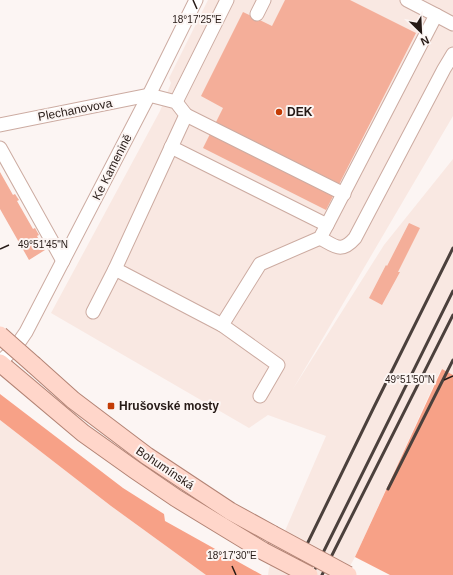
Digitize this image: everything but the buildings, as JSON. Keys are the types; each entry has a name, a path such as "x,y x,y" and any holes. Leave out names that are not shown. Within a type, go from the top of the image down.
{"main road":[{"name":"Bohumínská","path":"0,335 73,400 147,456 230,510 348,575"},
{"name":"Bohumínská","path":"0,363 83,433 129,466 176,498 263,551 309,575"}],"street":[{"name":"Ke Kamenině","path":"0,363 15,348 26,332 149,95 196,0"},
{"path":"176,102 228,0"},
{"path":"257,14 264,0"},
{"path":"407,0 453,24"},
{"path":"222,325 260,264 320,238 328,226 436,15"},
{"path":"320,238 343,248 349,245 355,238 453,54"},
{"path":"149,95 176,102 186,115 344,194"},
{"name":"Plechanovova","path":"0,125 149,95"},
{"path":"93,312 115,269 186,115"},
{"path":"171,147 328,226"},
{"path":"0,148 64,261"},
{"path":"115,269 222,325 278,365 260,396"}],"shaded area":[{"path":"208,0 453,0 453,116 293,389 384,245 453,159 453,375 441,369 355,557 345,575 268,575 269,568 326,436 268,415 249,428 51,313 160,111 171,83 169,78"},
{"path":"442,369 453,375 453,575 390,575 355,557"},
{"path":"0,394 123,488 164,514 165,521 262,575 206,575 111,506 0,420"},
{"path":"0,420 111,506 206,575 0,575"}],"railway":[{"path":"292,575 453,248"},
{"path":"312,575 453,291"},
{"path":"322,575 453,315"},
{"path":"388,489 453,360"}],"place":[{"name":"DEK","path":"279,112"},
{"name":"Hrušovské mosty","path":"111,406"}]}
